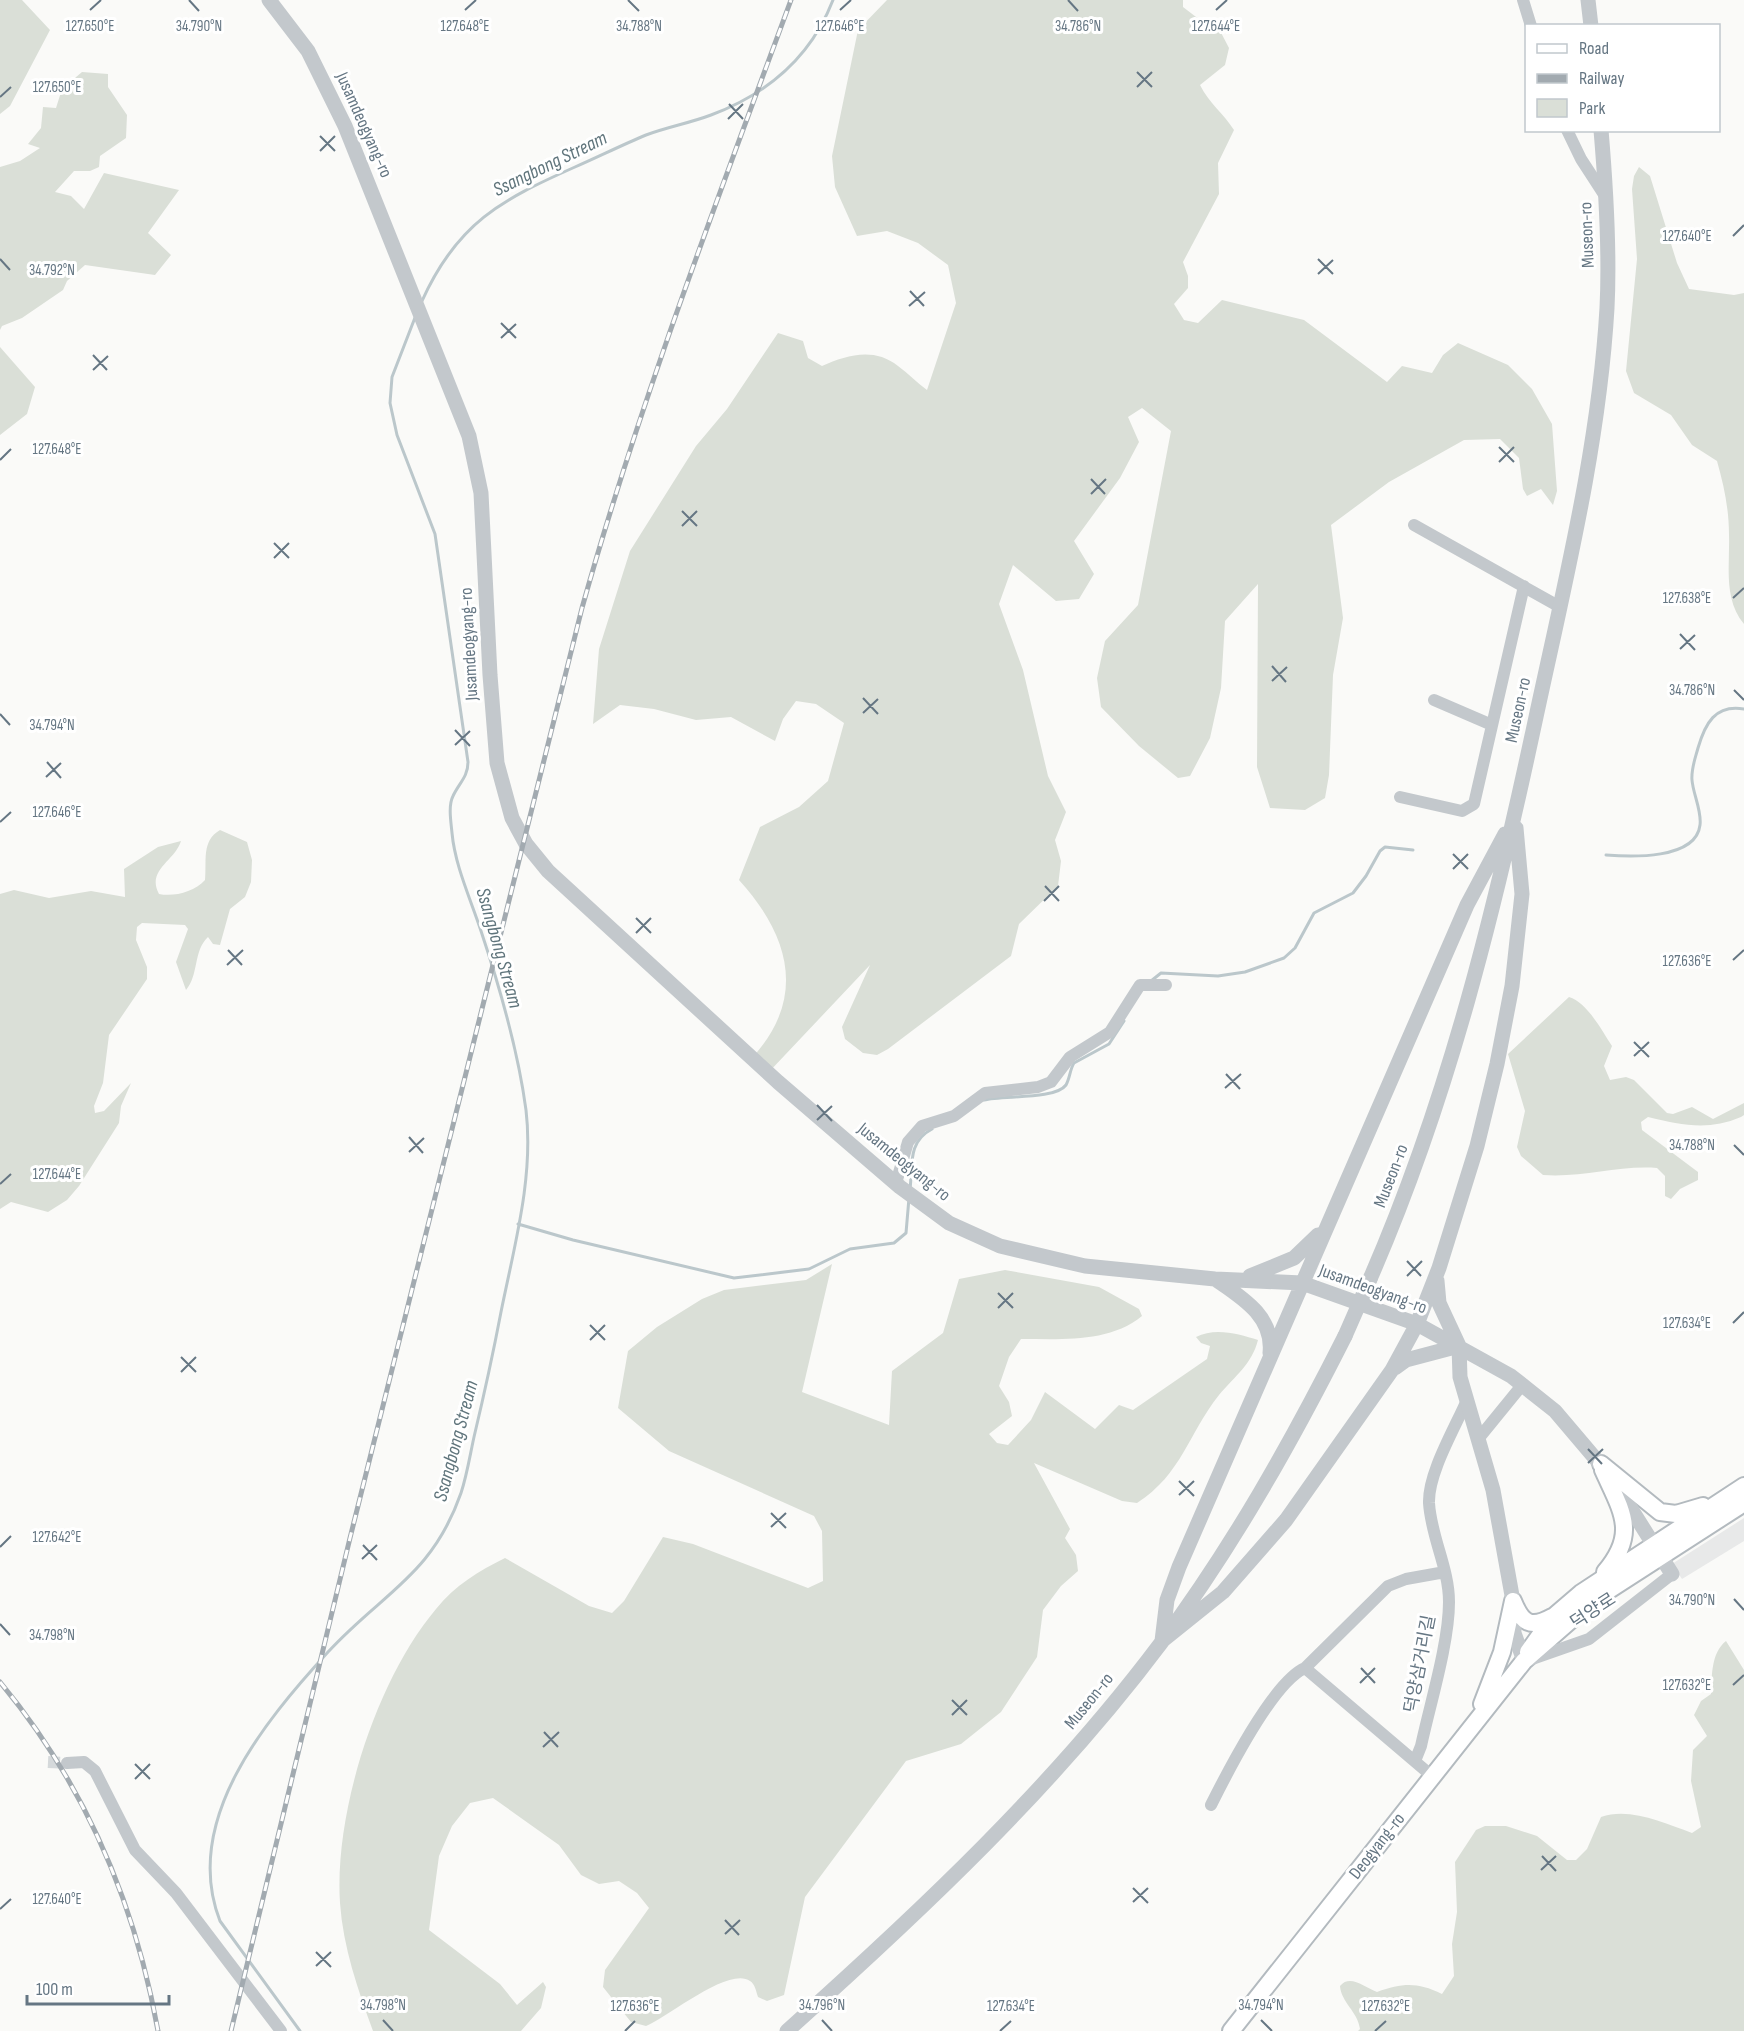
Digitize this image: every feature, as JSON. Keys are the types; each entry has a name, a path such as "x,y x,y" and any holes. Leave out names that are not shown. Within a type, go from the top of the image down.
{"main road":[{"path":"1601,1464 1647,1504 1668,1514 1685,1513 1741,1494"},
{"path":"1594,1585 1619,1553 1625,1533 1620,1508 1601,1464"},
{"name":"Deogyang-ro","path":"1231,2031 1524,1661 1589,1604 1658,1551 1741,1494"},
{"name":"Deogyang-ro","path":"1524,1661 1532,1641 1552,1617 1594,1585 1658,1551"},
{"path":"1513,1601 1521,1619 1527,1624 1537,1624 1552,1617"},
{"path":"1475,1722 1502,1652 1513,1601"}],"street":[{"name":"Jusamdeogyang-ro","path":"268,0 296,33 324,81 365,174 466,427 477,467 497,763 506,801 519,833 541,863 576,898 768,1073 916,1200 970,1234 1036,1256 1085,1266 1215,1279 1302,1283 1417,1324 1523,1384 1555,1411 1601,1464 1672,1574"},
{"path":"1523,0 1530,24"},
{"path":"1588,0 1591,24"},
{"path":"1568,132 1581,159 1605,196"},
{"name":"Museon-ro","path":"787,2031 996,1834 1078,1745 1162,1641 1254,1507 1301,1423 1345,1336 1370,1279 1399,1211 1446,1078 1483,949 1560,607 1588,466 1602,361 1608,265 1601,132"},
{"path":"1414,525 1560,607"},
{"path":"1400,797 1462,811 1469,809 1475,802 1524,586"},
{"path":"1434,700 1492,725"},
{"path":"1162,1641 1172,1584 1467,905 1514,817"},
{"path":"1162,1641 1208,1606 1237,1578 1286,1520 1392,1370 1417,1324 1439,1268 1477,1146 1497,1064 1512,986 1522,894 1514,817"},
{"path":"898,1185 908,1142 922,1126 954,1116 985,1093 1038,1087 1052,1082 1070,1057 1110,1032 1136,989 1143,984 1166,985"},
{"path":"1242,1279 1294,1258 1328,1225"},
{"path":"1439,1268 1437,1287 1439,1303 1459,1346 1459,1372 1493,1490 1513,1601 1514,1633 1524,1661"},
{"path":"1215,1279 1259,1313 1270,1336 1270,1358"},
{"path":"1392,1370 1406,1360 1459,1346"},
{"path":"1479,1438 1523,1384"},
{"name":"덕양삼거리길","path":"1415,1761 1421,1746 1446,1629 1449,1602 1445,1572 1431,1517 1430,1497 1440,1461 1467,1400"},
{"path":"1211,1805 1245,1739 1289,1680 1305,1668 1388,1586 1406,1579 1445,1572"},
{"name":"덕양로","path":"1524,1661 1580,1643 1598,1634 1672,1574"},
{"path":"1305,1668 1432,1776"},
{"path":"67,1763 84,1762 95,1771 135,1850 176,1893 281,2031"}],"shaded area":[{"path":"1744,1518 1744,1541 1682,1579 1672,1564"}],"green space":[{"path":"0,0 22,0 50,30 10,106 0,114"},
{"path":"887,0 1183,0 1183,7 1200,20 1210,20 1217,25 1229,48 1225,65 1200,85 1234,130 1218,163 1219,194 1183,262 1188,276 1188,288 1174,304 1184,320 1198,323 1222,300 1304,320 1387,382 1402,366 1432,373 1443,355 1458,343 1508,365 1532,389 1552,424 1557,491 1553,505 1541,489 1527,496 1523,489 1519,458 1500,439 1464,440 1389,482 1331,525 1343,618 1333,675 1329,775 1325,798 1305,810 1270,808 1257,767 1258,584 1225,621 1221,688 1210,738 1190,776 1178,778 1139,746 1101,707 1097,678 1105,641 1138,605 1171,431 1142,408 1128,417 1139,442 1120,478 1074,541 1094,574 1079,599 1056,601 1013,565 999,604 1023,670 1048,776 1066,812 1055,840 1061,861 1058,886 1019,924 1011,956 888,1049 877,1055 863,1053 845,1039 842,1027 870,965 768,1073 752,1058 769,1035 780,1013 786,990 785,968 780,945 770,923 739,880 760,827 799,807 828,781 844,723 816,704 796,701 783,719 775,741 731,717 696,720 654,709 620,705 593,724 599,649 630,551 696,446 727,409 778,333 803,341 808,358 822,366 851,356 880,356 898,366 927,390 956,303 948,265 918,243 887,231 857,236 835,187 832,156 858,30"},
{"path":"82,72 108,74 108,87 127,115 126,138 100,156 99,167 90,171 74,171 55,192 71,196 84,209 104,173 179,190 148,233 171,255 155,275 85,265 67,281 63,290 22,318 2,326 0,330 0,167 20,161 40,148 28,144 41,128 43,107 56,108 62,89"},
{"path":"1639,167 1650,176 1677,263 1689,289 1734,295 1744,293 1744,624 1737,614 1730,593 1728,516 1717,461 1692,445 1671,415 1634,393 1626,371 1637,259 1632,189 1634,176"},
{"path":"0,347 35,387 27,414 0,435"},
{"path":"220,830 247,842 252,860 251,882 245,897 230,909 220,945 213,944 208,937 203,943 193,977 186,990 176,962 188,929 185,925 142,923 137,927 136,940 147,967 147,979 109,1035 103,1083 94,1106 95,1113 104,1111 131,1083 121,1106 119,1123 79,1186 67,1200 48,1212 11,1202 0,1209 0,894 14,890 49,898 91,891 125,897 124,869 158,847 181,841 159,872 156,886 159,894 184,893 205,880 207,846"},
{"path":"1569,997 1588,1011 1612,1046 1604,1066 1610,1080 1626,1077 1634,1080 1667,1113 1673,1114 1692,1107 1713,1119 1744,1103 1744,1115 1717,1124 1684,1124 1648,1117 1641,1122 1642,1130 1698,1172 1698,1180 1680,1189 1671,1199 1665,1196 1665,1176 1657,1168 1543,1175 1521,1156 1517,1147 1525,1111 1508,1054"},
{"path":"832,1264 802,1392 889,1425 892,1371 943,1333 959,1279 1005,1270 1099,1287 1139,1309 1142,1316 1115,1331 1085,1338 1021,1339 1009,1357 999,1386 1009,1402 1012,1416 989,1434 997,1443 1008,1445 1031,1420 1045,1392 1095,1429 1119,1405 1133,1410 1207,1359 1210,1346 1201,1343 1196,1337 1219,1332 1258,1340 1252,1356 1208,1410 1175,1466 1152,1492 1137,1503 1122,1501 1034,1463 1070,1529 1065,1538 1076,1555 1078,1571 1061,1586 1043,1610 1037,1657 1001,1712 961,1744 906,1761 805,1897 784,1995 767,2001 758,1997 750,1981 740,1978 728,1980 698,1994 646,2026 631,2022 603,1987 605,1970 649,1908 637,1893 619,1881 599,1884 581,1875 559,1845 493,1798 470,1803 452,1826 439,1856 429,1930 500,1984 517,2005 543,1982 546,1987 541,2008 521,2031 373,2031 344,1936 340,1903 340,1867 344,1828 352,1788 378,1709 395,1672 415,1638 451,1593 477,1574 505,1558 589,1606 612,1613 624,1601 663,1537 693,1544 808,1588 823,1581 822,1531 814,1516 669,1451 618,1408 628,1351 657,1327 702,1299 724,1290 806,1280"},
{"path":"1726,1641 1744,1670 1744,2031 1358,2031 1359,2023 1341,1992 1340,1986 1344,1983 1353,1981 1377,1992 1410,1985 1425,1987 1442,1994 1454,1976 1452,1944 1457,1912 1455,1862 1476,1830 1485,1826 1506,1826 1537,1836 1567,1860 1576,1860 1587,1849 1601,1817 1612,1814 1647,1817 1692,1833 1701,1827 1691,1781 1693,1750 1707,1736 1694,1715 1701,1701 1711,1694 1715,1658"}],"waterway":[{"name":"Ssangbong Stream","path":"422,301 450,252 466,233 503,203 628,143 654,132 711,115 751,96 785,71 799,56 813,39 833,0"},
{"name":"Ssangbong Stream","path":"300,2031 220,1921 211,1884 212,1846 220,1810 236,1775 256,1741 279,1709 328,1652 404,1582 436,1545 449,1521 465,1479 488,1374 517,1237 527,1161 528,1135 523,1087 508,1019 454,845 451,804 465,776 468,762 435,534 397,435 390,403 392,377 416,315"},
{"path":"1606,855 1660,854 1687,845 1696,836 1700,820 1692,776 1704,731 1719,713 1734,708 1744,709"},
{"path":"1151,981 1161,973 1218,976 1245,972 1284,958 1295,948 1314,913 1353,893 1380,851 1385,847 1413,850"},
{"path":"984,1100 1040,1095 1060,1090 1066,1085 1074,1063 1109,1044 1124,1021"},
{"path":"910,1189 915,1148 924,1134 932,1129"},
{"path":"518,1224 573,1240 734,1278 809,1269 850,1249 894,1243 906,1233 909,1198"}],"tunnel":[{"path":"48,1762 67,1763"}],"railway":[{"path":"231,2031 350,1538 582,608 654,378 791,0"},
{"path":"0,1682 57,1761 102,1846 135,1937 158,2031"}]}
